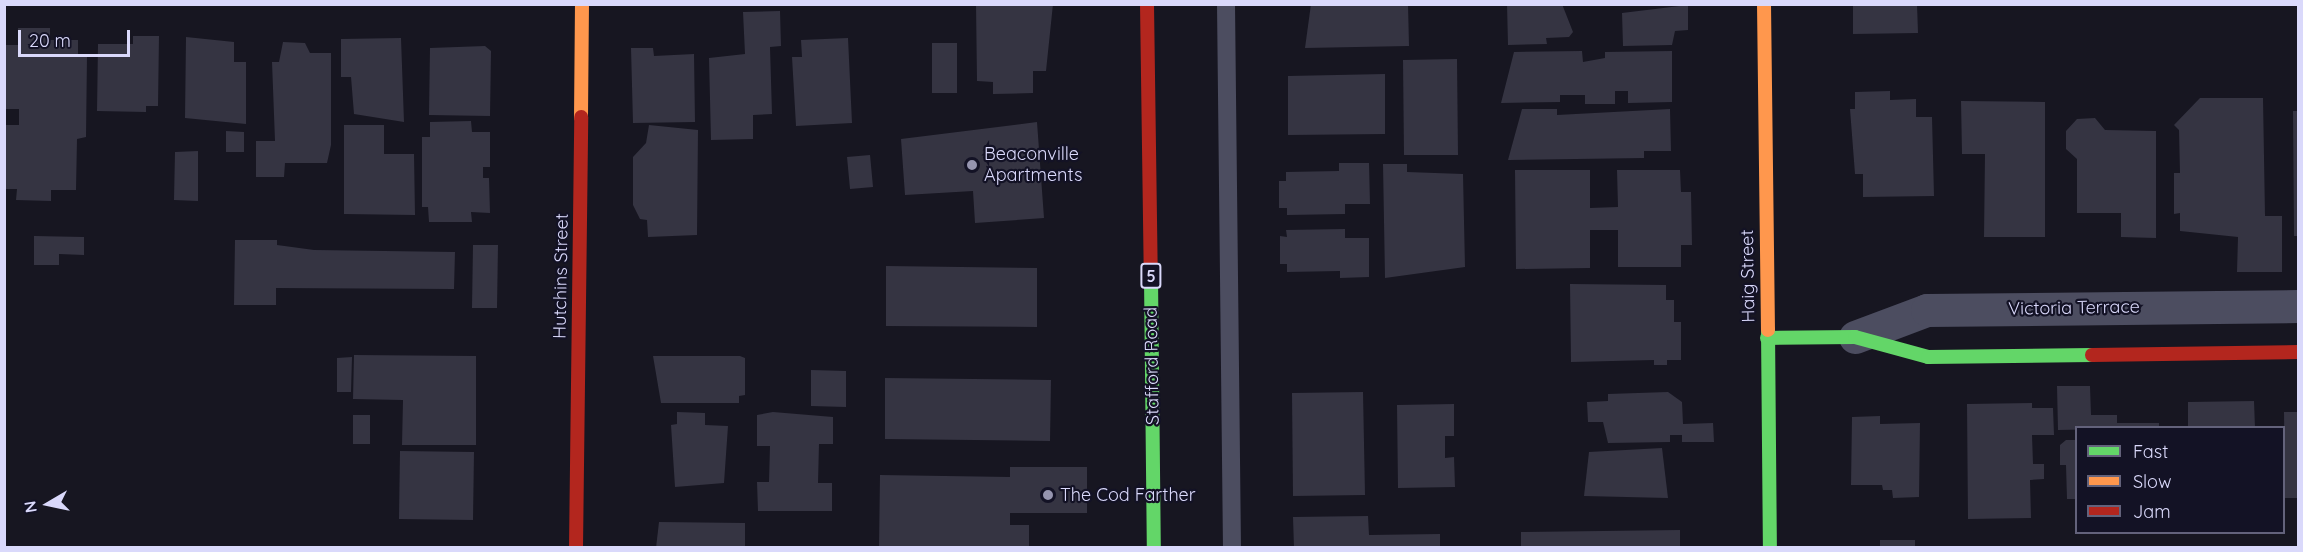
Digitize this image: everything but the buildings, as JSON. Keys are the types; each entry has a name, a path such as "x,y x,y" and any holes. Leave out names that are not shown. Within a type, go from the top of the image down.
{"main road":[{"name":"Hutchins Street","path":"576,548 582,4"},
{"name":"Stafford Road","path":"1147,4 1154,548"},
{"name":"Haig Street","path":"1764,4 1770,548"},
{"name":"Victoria Terrace","path":"1767,338 1855,337 1928,357 2298,352"}],"street":[{"name":"Victoria Terrace","path":"1855,337 1927,310 2298,306"}],"lane":[{"path":"1226,4 1232,548"}],"traffic: fast":[{"path":"1151,278 1154,548"},
{"path":"1768,330 1770,548"},
{"path":"1767,338 1855,337 1928,357 2092,355"}],"traffic: slow":[{"path":"581,117 582,4"},
{"path":"1764,4 1768,330"}],"traffic: jam":[{"path":"1147,4 1151,278"},
{"path":"576,548 581,117"},
{"path":"2092,355 2298,352"}],"place":[{"name":"Beaconville Apartments","path":"972,165"},
{"name":"The Cod Farther","path":"1048,495"}]}
